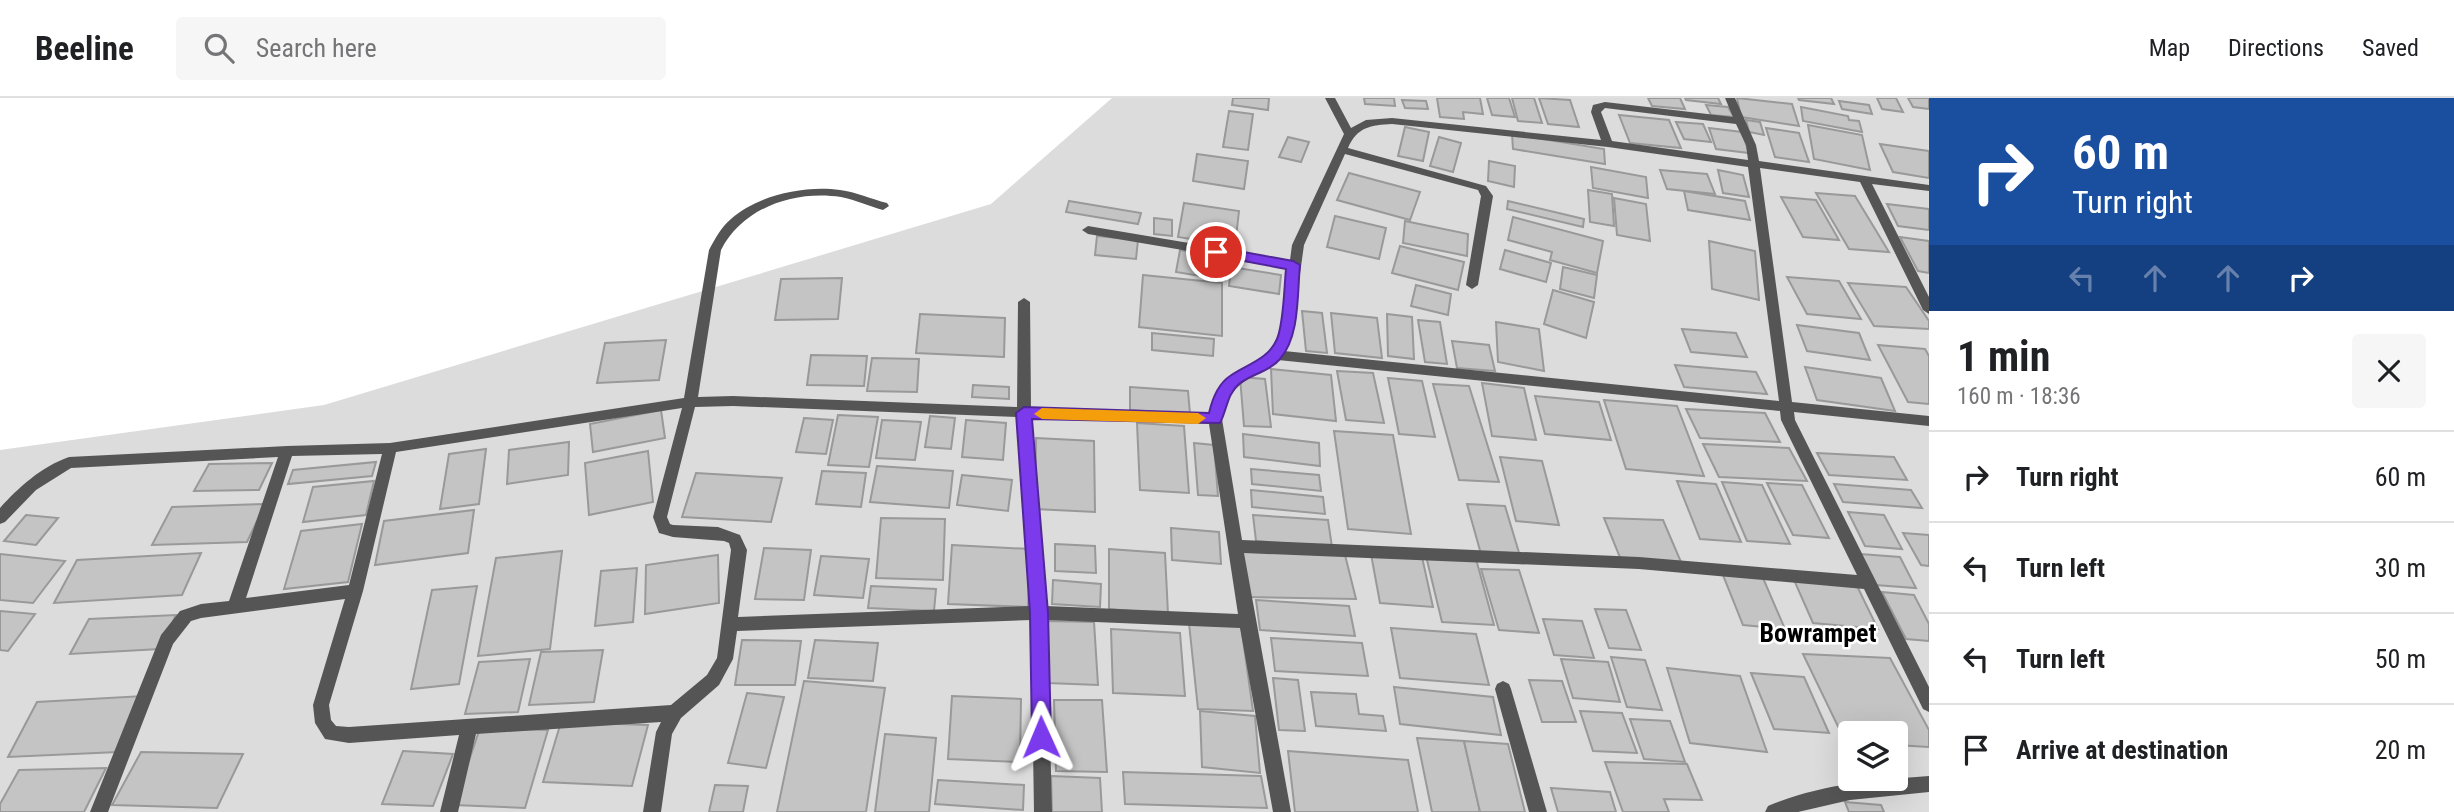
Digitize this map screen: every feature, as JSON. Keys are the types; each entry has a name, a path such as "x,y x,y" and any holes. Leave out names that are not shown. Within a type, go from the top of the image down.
{"street":[{"path":"1330,98 1349,134"},
{"path":"1730,98 1751,145 1784,405 1796,438 1929,704"},
{"path":"1608,144 1596,112 1597,107 1605,105 1740,121"},
{"path":"1282,812 1247,621 1215,419 1220,398 1233,381 1260,367 1275,355 1285,338 1293,265 1298,245 1349,134 1370,122 1392,121 1608,144 1929,188"},
{"path":"1343,150 1482,188 1487,196 1472,285"},
{"path":"1865,180 1929,310"},
{"path":"652,812 664,733 674,713 713,680 724,659 739,550 735,539 723,532 679,534 664,528 660,517 690,402 715,250 721,233 737,216 780,198 836,193 883,206"},
{"path":"1088,229 1293,265"},
{"path":"1024,302 1024,413 1039,613 1043,812"},
{"path":"1275,355 1929,421"},
{"path":"0,518 25,489 46,473 69,463 390,448 690,402 733,401 1215,419"},
{"path":"390,448 355,592 321,705 323,723 331,733 349,735 674,713"},
{"path":"234,607 287,451"},
{"path":"1236,546 1639,563 1870,583"},
{"path":"99,812 167,640 186,616 201,611 355,592"},
{"path":"729,624 1039,613 1247,621"},
{"path":"1503,689 1538,812"},
{"path":"449,812 470,726"},
{"path":"1774,812 1812,797 1834,792 1929,783"}],"shaded area":[{"path":"1112,98 1929,98 1929,812 0,812 0,450 324,405 991,204"}],"building":[{"path":"1233,98 1269,98 1268,110 1232,105"},
{"path":"1364,98 1394,98 1395,106 1365,104"},
{"path":"1437,98 1480,98 1483,114 1463,112 1464,119 1440,117"},
{"path":"1487,98 1509,98 1515,117 1492,115"},
{"path":"1512,98 1534,98 1542,123 1518,121"},
{"path":"1539,98 1570,100 1579,127 1548,124"},
{"path":"1648,98 1680,98 1685,109 1652,106"},
{"path":"1685,98 1718,98 1721,104 1686,100"},
{"path":"1737,98 1792,104 1799,126 1741,117"},
{"path":"1798,98 1831,98 1834,104 1799,100"},
{"path":"1877,98 1896,98 1903,112 1882,109"},
{"path":"1908,98 1929,98 1929,109 1913,107"},
{"path":"1402,100 1426,101 1428,109 1405,108"},
{"path":"1839,101 1869,105 1872,114 1842,109"},
{"path":"1706,105 1728,107 1734,117 1711,115"},
{"path":"1801,107 1848,116 1849,120 1859,121 1862,132 1803,121"},
{"path":"1229,111 1253,114 1248,150 1223,147"},
{"path":"1619,115 1669,120 1681,148 1630,143"},
{"path":"1746,120 1760,122 1764,135 1749,132"},
{"path":"1676,122 1703,124 1711,142 1684,139"},
{"path":"1808,125 1862,135 1870,170 1814,159"},
{"path":"1405,127 1429,132 1423,161 1398,156"},
{"path":"1709,128 1742,132 1749,153 1716,149"},
{"path":"1766,128 1799,133 1809,162 1775,157"},
{"path":"1512,134 1604,149 1605,164 1513,149"},
{"path":"1288,137 1309,142 1301,162 1279,157"},
{"path":"1439,137 1461,143 1453,172 1430,166"},
{"path":"1880,144 1929,151 1929,178 1893,172"},
{"path":"1197,154 1248,161 1244,189 1193,181"},
{"path":"1489,161 1515,166 1514,187 1488,181"},
{"path":"1591,167 1646,177 1648,198 1593,188"},
{"path":"1660,170 1707,174 1715,194 1667,189"},
{"path":"1718,170 1743,175 1749,197 1723,193"},
{"path":"1349,173 1420,192 1410,220 1337,200"},
{"path":"1588,190 1612,194 1614,226 1590,222"},
{"path":"1684,191 1745,201 1750,220 1688,210"},
{"path":"1816,193 1855,196 1889,252 1849,249"},
{"path":"1781,197 1816,200 1839,240 1803,237"},
{"path":"1614,198 1646,204 1650,241 1617,235"},
{"path":"1069,201 1141,213 1138,224 1066,212"},
{"path":"1508,201 1584,219 1583,227 1507,209"},
{"path":"1184,203 1239,211 1235,246 1178,237"},
{"path":"1887,204 1929,209 1929,230 1898,226"},
{"path":"1335,216 1386,228 1379,259 1327,247"},
{"path":"1513,217 1603,241 1597,273 1550,260 1552,252 1508,240"},
{"path":"1154,218 1172,220 1172,236 1154,234"},
{"path":"1405,221 1468,234 1467,256 1403,243"},
{"path":"1097,236 1138,240 1136,259 1095,255"},
{"path":"1900,237 1929,241 1929,273 1918,271"},
{"path":"1709,241 1755,251 1759,300 1712,289"},
{"path":"1400,246 1464,262 1458,290 1392,273"},
{"path":"1180,250 1228,257 1225,280 1176,272"},
{"path":"1505,250 1551,263 1546,282 1500,269"},
{"path":"1231,267 1281,275 1279,294 1229,286"},
{"path":"1563,267 1597,275 1594,298 1560,289"},
{"path":"1143,275 1222,283 1222,336 1139,327"},
{"path":"1787,277 1839,281 1861,319 1807,314"},
{"path":"842,278 838,319 775,320 781,279"},
{"path":"1848,283 1906,287 1929,321 1929,329 1874,326"},
{"path":"1416,285 1451,294 1448,315 1411,306"},
{"path":"1553,290 1594,302 1586,338 1544,324"},
{"path":"1302,311 1322,313 1327,353 1306,351"},
{"path":"1331,313 1377,318 1382,358 1335,353"},
{"path":"920,314 1005,318 1004,357 916,353"},
{"path":"1387,314 1412,317 1414,359 1388,356"},
{"path":"1418,320 1440,322 1447,364 1425,362"},
{"path":"1496,322 1539,329 1544,371 1498,362"},
{"path":"1797,325 1859,333 1870,360 1807,351"},
{"path":"1682,329 1736,333 1747,357 1691,352"},
{"path":"1152,333 1214,339 1213,356 1152,350"},
{"path":"666,340 659,380 597,383 605,343"},
{"path":"1452,341 1489,345 1495,371 1457,368"},
{"path":"1878,345 1925,349 1929,356 1929,404 1908,402"},
{"path":"811,355 867,356 864,386 807,385"},
{"path":"872,358 919,359 917,392 867,391"},
{"path":"1675,365 1756,372 1767,394 1684,387"},
{"path":"1805,367 1881,378 1895,411 1817,400"},
{"path":"1271,369 1331,375 1336,421 1273,414"},
{"path":"1337,371 1373,373 1384,423 1346,420"},
{"path":"1240,377 1265,379 1271,427 1244,426"},
{"path":"1388,378 1422,381 1435,437 1399,434"},
{"path":"1482,383 1524,388 1536,440 1492,436"},
{"path":"1433,384 1469,386 1499,482 1459,480"},
{"path":"973,385 1009,387 1009,399 972,397"},
{"path":"1130,387 1188,391 1190,414 1130,410"},
{"path":"1535,396 1599,402 1611,440 1545,434"},
{"path":"1604,400 1677,406 1704,476 1626,469"},
{"path":"1686,409 1765,413 1780,442 1700,438"},
{"path":"661,410 665,438 593,452 590,424"},
{"path":"838,415 878,417 869,467 828,465"},
{"path":"930,416 955,418 951,449 925,447"},
{"path":"804,418 833,420 826,454 796,452"},
{"path":"882,420 921,422 915,460 876,458"},
{"path":"966,420 1006,423 1003,460 962,457"},
{"path":"1137,423 1184,426 1189,493 1140,490"},
{"path":"1334,431 1393,435 1411,534 1348,529"},
{"path":"1243,434 1319,443 1320,466 1244,457"},
{"path":"1036,438 1094,441 1095,512 1035,509"},
{"path":"569,442 568,475 507,484 509,450"},
{"path":"1194,443 1214,445 1218,496 1198,495"},
{"path":"1703,444 1789,448 1807,481 1719,477"},
{"path":"486,449 479,504 440,509 449,454"},
{"path":"648,451 653,502 589,515 585,463"},
{"path":"1817,453 1894,457 1907,480 1829,475"},
{"path":"1500,457 1542,461 1559,525 1516,521"},
{"path":"376,462 372,476 288,484 293,470"},
{"path":"272,463 259,490 194,491 209,464"},
{"path":"877,466 953,471 949,508 870,502"},
{"path":"1251,469 1319,475 1321,491 1252,484"},
{"path":"822,471 866,473 861,507 816,504"},
{"path":"696,473 782,478 771,522 682,517"},
{"path":"962,475 1012,480 1008,511 957,505"},
{"path":"374,481 366,515 303,522 313,487"},
{"path":"1677,481 1716,484 1741,542 1700,539"},
{"path":"1722,482 1762,485 1790,544 1747,541"},
{"path":"1767,483 1802,485 1829,538 1793,535"},
{"path":"1834,484 1911,490 1922,508 1843,502"},
{"path":"1251,490 1323,497 1325,514 1252,507"},
{"path":"265,504 247,542 152,545 172,507"},
{"path":"1467,504 1505,506 1520,556 1481,554"},
{"path":"474,510 468,553 375,565 384,521"},
{"path":"1848,512 1884,515 1902,549 1865,546"},
{"path":"26,515 58,518 36,545 4,541"},
{"path":"1253,515 1328,520 1332,547 1256,541"},
{"path":"881,518 945,519 943,580 876,578"},
{"path":"1604,518 1663,520 1681,562 1621,560"},
{"path":"362,524 348,582 284,589 301,531"},
{"path":"1171,528 1219,532 1221,564 1172,560"},
{"path":"1903,533 1929,535 1929,566 1921,565"},
{"path":"1055,544 1095,546 1096,573 1055,571"},
{"path":"952,545 1030,549 1028,607 948,604"},
{"path":"764,548 811,550 804,600 755,599"},
{"path":"1109,549 1165,553 1168,614 1109,609"},
{"path":"1241,549 1344,551 1356,599 1249,597"},
{"path":"562,551 550,649 478,656 496,558"},
{"path":"201,553 182,595 54,603 77,560"},
{"path":"0,554 65,561 33,603 0,600"},
{"path":"1371,554 1422,557 1433,607 1380,603"},
{"path":"1860,554 1900,557 1916,588 1875,585"},
{"path":"718,555 719,603 645,614 646,565"},
{"path":"821,556 869,559 863,598 814,595"},
{"path":"1426,556 1476,559 1494,625 1442,622"},
{"path":"637,568 633,622 595,626 601,571"},
{"path":"1481,569 1519,570 1539,633 1499,630"},
{"path":"1723,575 1763,578 1785,629 1743,625"},
{"path":"1053,580 1101,584 1100,607 1052,604"},
{"path":"1794,580 1857,586 1878,629 1813,623"},
{"path":"477,586 459,684 411,689 432,590"},
{"path":"871,586 936,589 934,611 868,608"},
{"path":"1882,592 1914,595 1929,624 1929,641 1906,639"},
{"path":"1256,600 1349,606 1355,636 1260,630"},
{"path":"1595,609 1626,610 1641,650 1609,648"},
{"path":"0,611 35,614 8,651 0,650"},
{"path":"176,615 160,649 70,654 89,619"},
{"path":"1543,619 1582,621 1594,658 1554,655"},
{"path":"1046,621 1094,622 1098,685 1048,683"},
{"path":"1189,623 1241,625 1253,711 1198,709"},
{"path":"1391,628 1476,634 1489,685 1400,678"},
{"path":"1111,629 1180,633 1185,696 1113,693"},
{"path":"1271,638 1362,643 1368,676 1275,671"},
{"path":"742,640 801,641 795,685 735,685"},
{"path":"815,640 878,643 873,681 808,678"},
{"path":"603,650 594,702 529,705 541,652"},
{"path":"1803,654 1890,658 1929,730 1929,747 1908,746 1908,721 1838,721 1838,726"},
{"path":"1611,657 1645,660 1662,710 1627,707"},
{"path":"530,659 518,712 465,714 479,662"},
{"path":"1561,659 1608,662 1620,702 1573,698"},
{"path":"1667,668 1740,676 1767,752 1690,743"},
{"path":"1751,673 1804,677 1829,733 1774,729"},
{"path":"1273,678 1298,680 1305,731 1279,730"},
{"path":"1529,680 1562,681 1576,722 1542,722"},
{"path":"804,681 885,688 866,812 777,812"},
{"path":"1394,687 1493,697 1501,735 1400,724"},
{"path":"1311,692 1356,694 1359,714 1383,716 1386,731 1316,726"},
{"path":"747,693 784,697 766,768 728,763"},
{"path":"143,696 118,752 8,757 37,702"},
{"path":"952,696 1021,699 1020,762 948,759"},
{"path":"1054,700 1102,700 1107,772 1056,771"},
{"path":"1200,711 1255,716 1260,773 1202,767"},
{"path":"1580,711 1622,713 1637,753 1593,751"},
{"path":"1630,719 1670,721 1685,762 1644,759"},
{"path":"561,722 648,725 632,786 543,782"},
{"path":"480,728 548,730 525,808 454,805"},
{"path":"885,734 936,738 929,812 875,812"},
{"path":"1417,738 1464,741 1480,812 1432,812"},
{"path":"1464,741 1508,744 1525,812 1480,812"},
{"path":"403,751 453,754 433,806 382,804"},
{"path":"1288,751 1408,760 1418,812 1295,812"},
{"path":"141,752 243,754 217,808 112,805"},
{"path":"1605,762 1687,764 1702,800 1664,799 1669,812 1623,812"},
{"path":"106,768 84,812 0,812 0,804 19,770"},
{"path":"1123,772 1261,776 1267,808 1125,804"},
{"path":"1051,776 1100,778 1102,812 1052,812"},
{"path":"938,780 1024,785 1023,810 935,804"},
{"path":"715,785 748,786 743,812 709,812"},
{"path":"1551,788 1610,792 1616,812 1558,812"},
{"path":"1845,802 1881,805 1884,812 1849,812"}],"slow traffic":[{"path":"1042,414 1198,418"}],"district":[{"name":"Bowrampet","path":"1818,633"}],"route":[{"path":"1041,737 1039,613 1024,413 1215,419 1220,398 1233,381 1260,367 1275,355 1285,338 1293,265 1216,252"}]}
